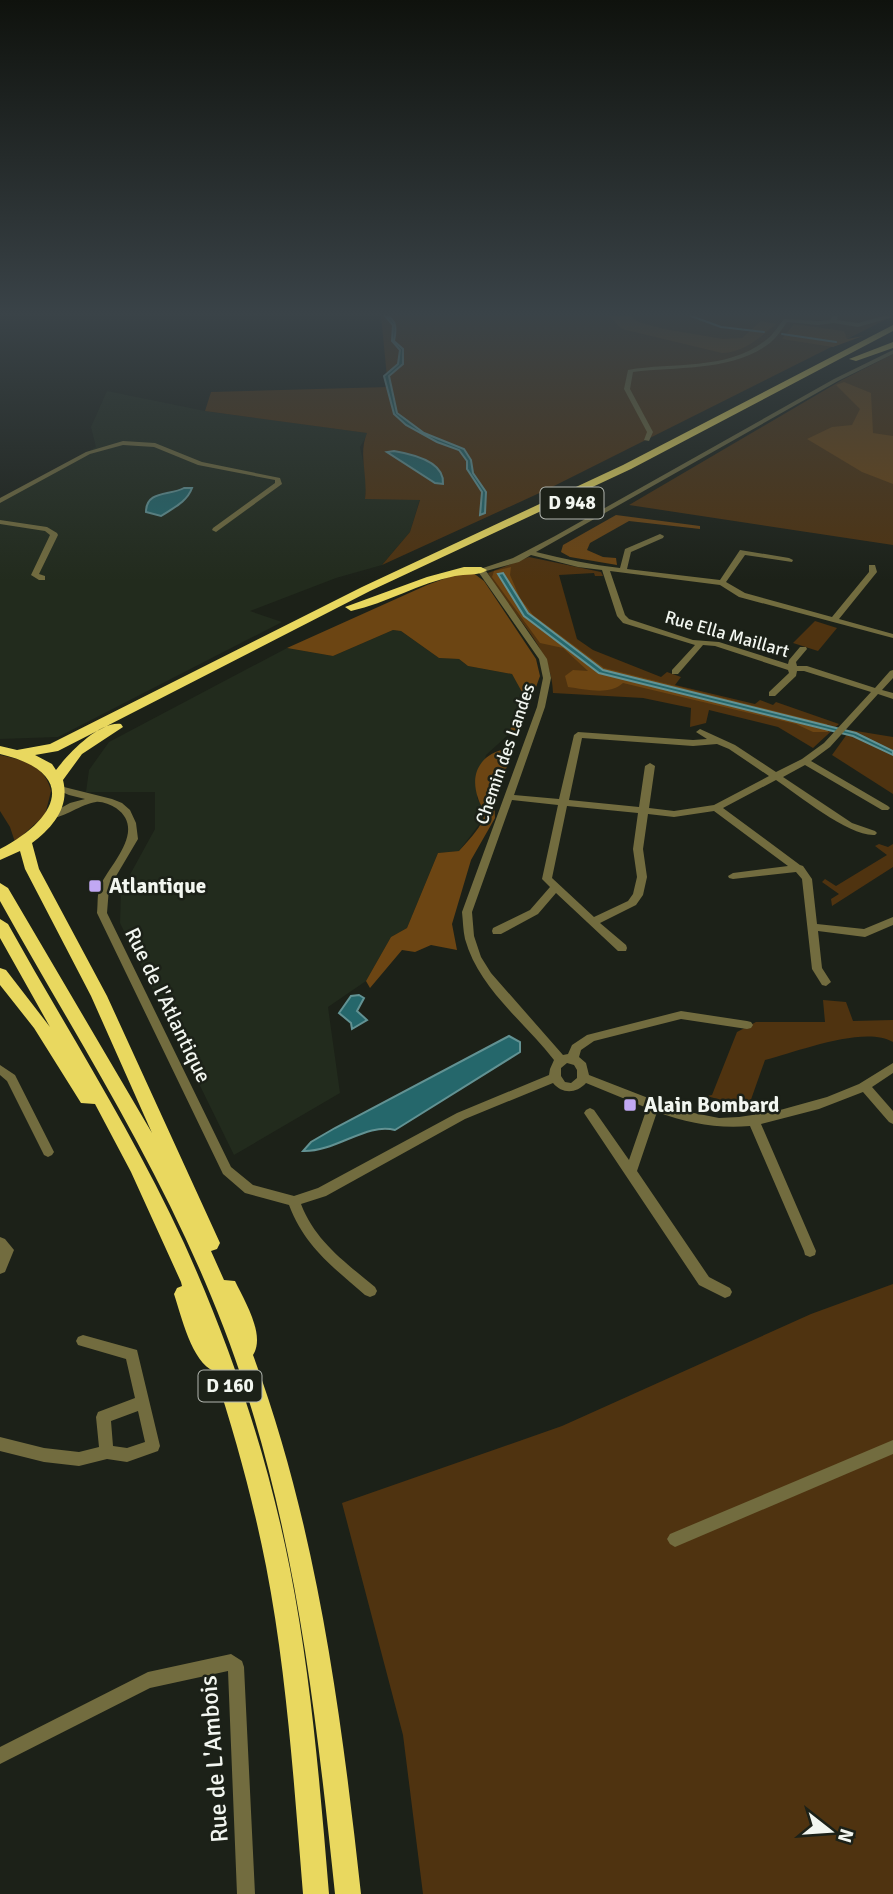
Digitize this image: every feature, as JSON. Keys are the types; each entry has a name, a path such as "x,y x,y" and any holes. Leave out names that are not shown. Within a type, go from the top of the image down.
{"highway":[{"name":"D 948","path":"20,753 53,748 347,598 627,467 747,404"},
{"name":"D 948","path":"58,784 71,757 93,740 351,607 622,478 762,404"},
{"path":"351,607 367,604 446,572 481,569"},
{"path":"0,750 20,753 43,764 58,784 53,816 25,843 1,855"},
{"name":"D 160","path":"25,843 32,869 99,996 183,1178 244,1324 250,1375"},
{"name":"D 160","path":"0,888 188,1219 250,1375 273,1444 308,1588 326,1691 348,1894"},
{"name":"D 160","path":"0,924 156,1204 229,1381 268,1524 284,1608 304,1758 316,1894"},
{"name":"D 160","path":"0,974 40,1024 94,1111 166,1245 201,1343 229,1381"}],"street":[{"path":"635,404 650,432 647,440"},
{"path":"481,569 530,553 793,404"},
{"path":"0,501 88,453 123,443 155,445 200,464 278,479 279,484 216,530"},
{"path":"0,522 47,529 54,535 34,575 42,578"},
{"path":"623,569 628,551 660,536"},
{"path":"539,548 550,557"},
{"path":"722,583 743,552 789,560"},
{"path":"530,553 605,568 722,583 742,595 893,636"},
{"path":"835,619 873,572 872,567"},
{"name":"Rue Ella Maillart","path":"605,568 621,616 626,621 701,643 716,644 794,669 804,668 893,696"},
{"name":"Chemin des Landes","path":"481,569 539,652 547,678 541,707 467,912 467,931 482,973 567,1061"},
{"path":"675,672 701,643"},
{"path":"772,694 779,691 794,669 792,662 803,649"},
{"path":"508,797 643,812 689,814 716,808 805,761 835,739 893,673"},
{"path":"701,732 775,776 849,825 872,833"},
{"path":"622,948 547,879 578,735 693,743 718,741"},
{"path":"805,761 885,808"},
{"path":"593,922 632,903 638,895 642,877 638,849 650,766"},
{"name":"Rue de l'Atlantique","path":"58,784 114,801 125,810 133,831 130,848 102,897 102,913 228,1170 249,1189 294,1200"},
{"path":"53,816 73,805 102,799"},
{"path":"716,808 800,868 807,879 817,969 826,982"},
{"path":"733,876 800,868"},
{"path":"497,931 534,912 555,888"},
{"path":"812,928 865,933 893,921"},
{"path":"554,1078 555,1067 567,1061 576,1048 591,1038 681,1015 747,1025"},
{"path":"567,1061 583,1067 585,1078"},
{"path":"585,1078 701,1120 736,1123 831,1101 865,1087 893,1067"},
{"path":"0,1069 11,1078 48,1152"},
{"path":"370,1291 313,1241 302,1225 294,1200 322,1192 461,1116 554,1078 571,1086 585,1078"},
{"path":"865,1087 893,1119"},
{"path":"631,1172 654,1104"},
{"path":"590,1112 704,1281 725,1292"},
{"path":"753,1120 810,1251"},
{"path":"0,1243 8,1250 0,1268"},
{"path":"0,1444 79,1460 107,1452 127,1454 153,1446 132,1354 83,1341"},
{"path":"107,1452 103,1416 143,1402"},
{"path":"675,1539 893,1447"},
{"name":"Rue de L'Ambois","path":"0,1756 148,1680 231,1662 236,1667 246,1894"}],"shaded area":[{"path":"101,404 173,404 368,433 360,447 367,479 365,498 420,499 410,532 382,565 336,578 250,611 282,622 58,737 0,739 0,502 96,447 91,427"},
{"path":"207,404 717,404 546,490 382,565 410,532 420,500 365,499 363,449 367,433 205,411"},
{"path":"800,404 893,404 893,545 629,505"},
{"path":"855,404 872,404 873,433 893,436 893,484 862,472 807,439 832,427 852,425 860,409"},
{"path":"616,515 700,526 700,529 629,521 590,543 587,550 603,557 616,558 617,565 570,557 561,552 563,545"},
{"path":"529,557 601,572 603,576 595,576 594,573 559,575 577,639 593,650 661,677 667,672 681,677 675,685 755,704 760,700 773,705 776,702 839,724 813,748 778,727 709,710 706,723 690,727 691,708 643,698 553,693 551,675 538,645 488,573"},
{"path":"511,567 510,575 520,598 533,615 604,668 827,724 828,732 813,732 796,724 623,683 604,691 568,687 565,676 573,670 588,671 563,648 540,643 492,577 494,571"},
{"path":"472,572 484,581 536,659 540,676 518,737 509,734 522,692 512,674 468,666 459,659 439,658 401,631 393,630 333,656 287,648 427,585 460,573"},
{"path":"815,621 837,628 818,651 793,643"},
{"path":"393,630 401,631 439,658 459,659 468,666 512,674 522,691 509,734 486,755 477,798 484,810 484,818 459,851 438,853 407,928 391,937 366,981 328,1007 340,1093 234,1155 120,923 121,891 155,829 155,792 86,792 89,770 109,742 287,648 333,656"},
{"path":"850,730 893,737 893,794 832,755"},
{"path":"501,750 508,752 510,759 494,799 495,818 471,860 452,924 457,950 431,945 415,952 402,950 370,988 366,981 391,937 407,928 438,853 459,851 481,823 484,813 476,790 476,775 487,757"},
{"path":"0,755 32,765 44,775 51,791 45,815 15,842 0,811"},
{"path":"879,844 888,847 893,844 893,867 832,906 831,899 839,894 822,882 825,879 836,886 887,855 875,846"},
{"path":"823,1000 846,1002 853,1021 893,1020 893,1042 880,1038 848,1038 765,1060 748,1108 707,1096 712,1095 737,1032 756,1022 825,1022"},
{"path":"893,1284 893,1894 423,1894 403,1735 342,1503 562,1426 811,1314"}],"water":[{"path":"391,404 395,404 397,413 424,433 464,449 471,460 473,473 486,492 485,513 480,515 482,492 467,469 467,461 459,450 437,442 406,425 394,414"},
{"path":"394,451 426,460 439,470 443,484 435,483 387,452"},
{"path":"192,488 183,501 161,516 146,512 147,505 154,497"},
{"path":"503,573 528,613 603,670 856,733 893,751 893,755 853,736 599,673 524,616 498,574"},
{"path":"359,995 364,998 357,1011 367,1020 352,1029 351,1023 339,1013 351,996"},
{"path":"509,1036 520,1042 520,1052 395,1130 373,1130 327,1147 303,1151 311,1142 335,1128"}],"place":[{"name":"Atlantique","path":"95,886"},
{"name":"Alain Bombard","path":"630,1105"}]}
